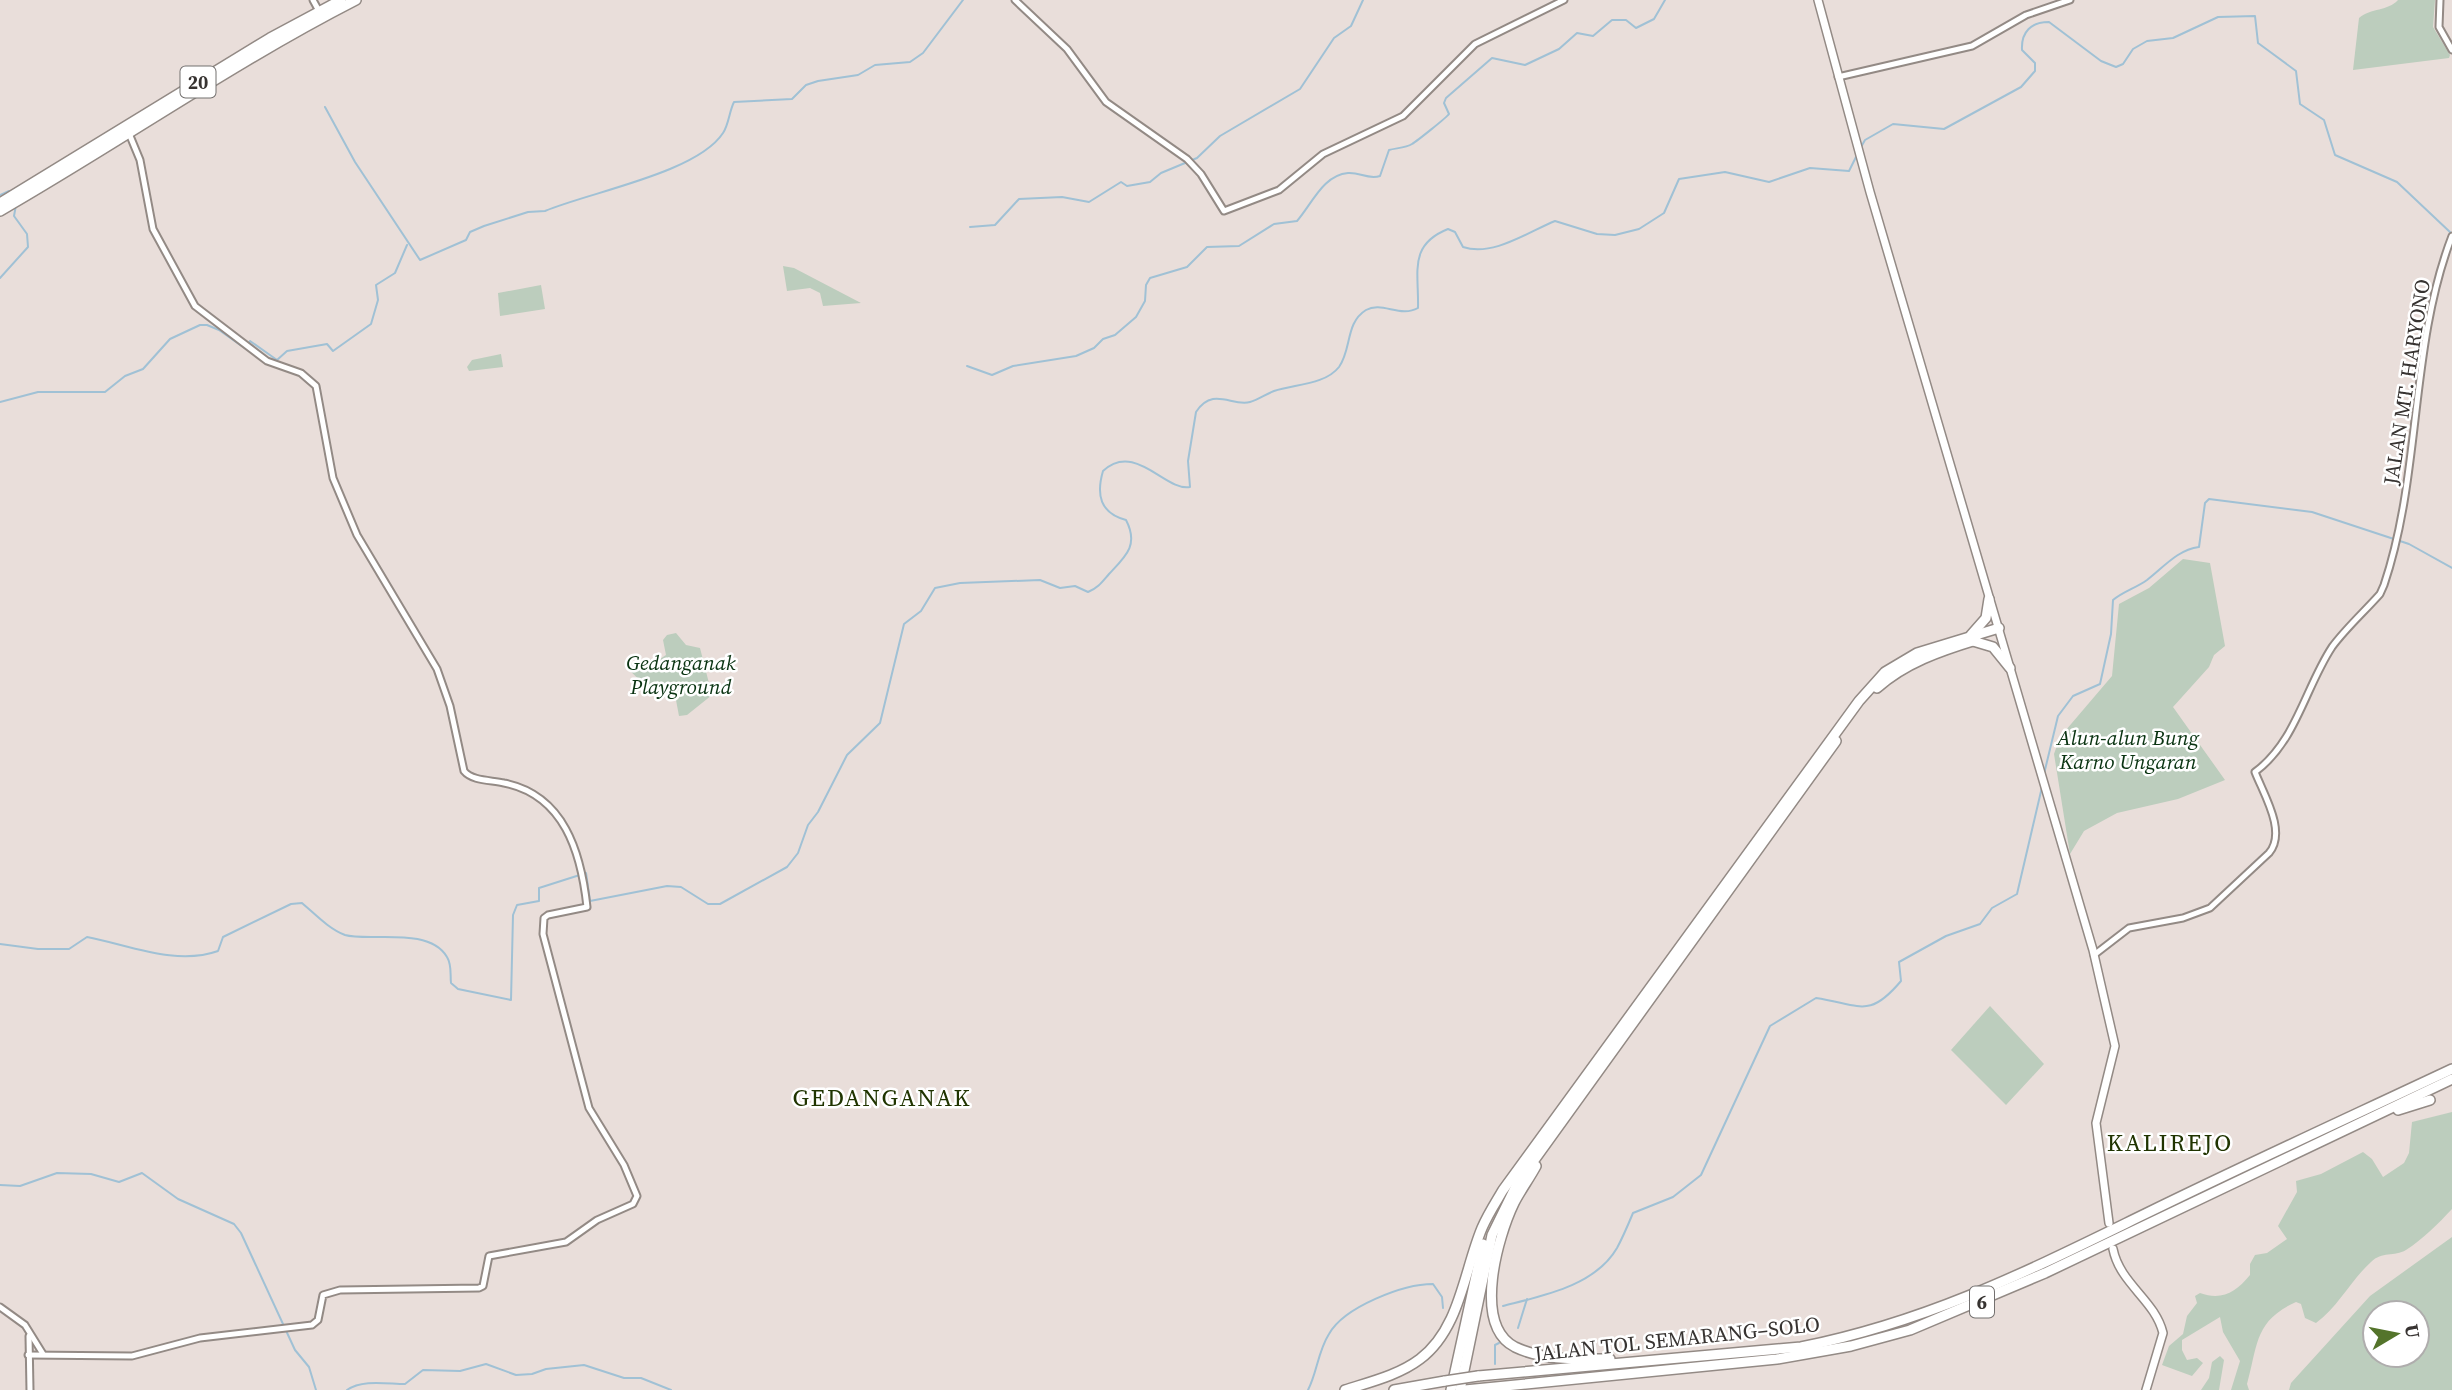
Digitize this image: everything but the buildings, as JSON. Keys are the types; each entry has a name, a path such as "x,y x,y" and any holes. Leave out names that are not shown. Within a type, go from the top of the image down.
{"highway":[{"name":"20","path":"0,211 341,0"},
{"name":"20","path":"0,203 128,131 270,38 356,0"},
{"path":"1460,1390 1492,1236 1517,1184 1876,689 1894,673 1972,638 1986,618 1989,598"},
{"path":"1345,1390 1411,1365 1435,1345 1447,1328 1482,1229 1503,1190 1858,701 1896,664 1917,653 2000,631"},
{"path":"1972,638 1993,648 2010,668"},
{"name":"JALAN TOL SEMARANG–SOLO","path":"1394,1390 1478,1376 1801,1347 1853,1336 1918,1317 2027,1271 2452,1069"},
{"name":"JALAN TOL SEMARANG–SOLO","path":"1469,1389 1777,1359 1851,1346 1910,1330 2002,1293 2452,1079"},
{"path":"2371,1118 2430,1100"},
{"path":"2298,1142 2315,1127"},
{"path":"1553,1134 1514,1202 1504,1226 1491,1296 1496,1324 1508,1342 1541,1356 1667,1360"},
{"path":"1451,1390 1476,1266 1503,1190"}],"main road":[{"path":"1818,0 1838,77 2094,955 2115,1046 2096,1123 2109,1223"},
{"path":"2113,1250 2123,1276 2157,1319 2163,1333 2146,1390"}],"street":[{"path":"313,0 320,14"},
{"path":"1015,0 1067,50 1106,102 1193,165 1224,211 1266,197 1296,179 1323,154 1404,116 1475,44 1564,0"},
{"path":"1838,77 1972,46 2026,15 2070,0"},
{"path":"2440,0 2440,27 2452,50"},
{"path":"28,1355 132,1356 200,1338 286,1329 316,1323 322,1297 329,1292 363,1288 479,1288 484,1286 489,1256 566,1242 597,1220 626,1209 636,1201 636,1192 624,1165 589,1108 543,934 543,923 548,915 587,907 577,849 549,806 527,789 469,776 464,771 450,706 437,669 358,535 333,478 326,457 316,386 301,373 267,361 195,306 153,229 140,160 128,131"},
{"name":"JALAN MT. HARYONO","path":"2094,955 2129,928 2183,918 2210,908 2274,847 2276,829 2255,772 2271,759 2291,731 2304,697 2333,647 2380,594 2399,534 2416,427 2418,384 2435,286 2452,236"},
{"path":"0,1307 24,1325 43,1354"},
{"path":"29,1336 30,1390"}],"green space":[{"path":"2398,0 2435,0 2433,27 2450,55 2449,58 2353,70 2359,18"},
{"path":"783,266 794,268 861,303 823,306 820,293 810,288 787,291"},
{"path":"541,285 545,309 500,316 498,293"},
{"path":"501,354 503,367 469,371 467,367 472,360"},
{"name":"Alun-alun Bung Karno Ungaran","path":"2183,559 2210,563 2225,646 2214,655 2209,667 2173,707 2225,780 2178,799 2117,813 2084,831 2070,854 2054,754 2060,737 2112,676 2119,604 2149,588"},
{"name":"Gedanganak Playground","path":"676,633 686,645 700,648 712,695 687,715 679,716 676,700 650,690 627,668 633,662 642,666 647,659 660,659 666,655 663,640 667,635"},
{"path":"1990,1006 2044,1064 2006,1105 1951,1050"},
{"path":"2452,1112 2452,1209 2406,1250 2379,1256 2371,1262 2316,1323 2305,1318 2301,1304 2296,1302 2272,1317 2256,1346 2247,1384 2249,1390 2231,1390 2240,1361 2223,1332 2220,1317 2182,1340 2182,1350 2187,1360 2197,1358 2203,1363 2192,1376 2162,1365 2169,1346 2183,1334 2187,1316 2197,1303 2195,1296 2200,1293 2222,1295 2234,1290 2250,1275 2250,1264 2255,1255 2267,1253 2287,1239 2278,1226 2297,1192 2296,1181 2321,1174 2363,1152 2372,1159 2383,1177 2404,1163 2409,1153 2412,1122"},
{"path":"2452,1237 2452,1390 2289,1390 2291,1383 2361,1306 2361,1369 2431,1369 2431,1299 2367,1299"},
{"path":"2220,1356 2224,1360 2219,1390 2201,1390 2209,1378 2212,1362"}],"waterway":[{"path":"325,107 355,162 420,260 466,240 470,232 484,226 528,212 545,211 641,180 691,159 710,147 723,133 734,102 792,99 806,85 818,81 858,75 875,65 910,62 923,53 963,0"},
{"path":"970,227 995,225 1019,199 1062,197 1089,202 1121,182 1127,186 1150,182 1161,173 1197,158 1220,136 1300,89 1334,38 1351,26 1363,0"},
{"path":"967,366 992,375 1013,366 1076,356 1094,348 1136,317 1145,301 1146,285 1150,278 1187,267 1207,247 1239,246 1274,224 1297,221 1319,191 1339,175 1352,173 1380,176 1389,150 1412,144 1447,116 1449,114 1444,103 1446,98 1492,58 1525,65 1559,49 1577,33 1593,36 1612,20 1626,20 1636,28 1654,19 1665,0"},
{"path":"1861,147 1865,140 1893,124 1944,129 2021,87 2035,71 2035,63 2022,50 2023,38 2028,29 2037,24 2049,22 2101,61 2116,67 2123,64 2133,49 2147,41 2173,38 2218,17 2255,16 2258,43 2296,71 2300,104 2324,120 2335,155 2397,182 2451,233"},
{"path":"0,944 38,949 69,949 87,937 152,953 202,955 218,951 223,937 291,904 302,903 328,925 345,935 427,941 438,947 447,957 451,983 458,989 511,1000 513,915 517,905 539,901 539,888 586,873 590,901 667,886 681,887 708,904 720,904 787,867 798,853 808,825 818,812 847,755 880,723 904,624 921,611 935,588 960,583 1040,580 1060,588 1075,586 1088,592 1095,589 1121,561 1131,543 1126,520 1110,513 1102,502 1100,488 1103,471 1115,463 1138,464 1181,487 1190,487 1188,461 1196,412 1202,404 1216,399 1250,402 1274,391 1318,381 1333,373 1343,360 1359,315 1378,307 1405,311 1418,308 1418,261 1427,243 1435,236 1448,229 1455,232 1463,247 1486,249 1510,242 1555,221 1597,234 1615,235 1639,229 1664,213 1679,179 1725,172 1769,182 1810,168 1849,171 1857,155"},
{"path":"0,195 9,191 10,194"},
{"path":"0,278 28,247 27,234 14,216 16,205"},
{"path":"0,402 38,392 105,392 125,376 143,369 170,339 200,325 219,330 246,349 250,341 277,360 287,351 327,344 333,351 371,324 378,300 376,285 395,273 407,245"},
{"path":"2044,774 2058,716 2073,696 2100,684 2111,634 2113,600 2147,580 2177,555 2199,547 2205,503 2209,499 2312,512 2409,544 2452,568"},
{"path":"1503,1306 1566,1288 1595,1272 1617,1248 1633,1213 1673,1197 1701,1175 1770,1026 1816,998 1854,1006 1872,1005 1881,1001 1901,981 1899,962 1946,936 1980,924 1992,908 2017,894 2042,787"},
{"path":"0,1185 20,1186 57,1173 91,1174 119,1182 142,1173 178,1199 234,1224 241,1233 295,1350 309,1367 316,1390"},
{"path":"1308,1390 1329,1334 1347,1315 1361,1306 1406,1288 1433,1284 1442,1297 1443,1308"},
{"path":"1518,1328 1527,1299"},
{"path":"1495,1364 1495,1345 1499,1343"},
{"path":"347,1390 367,1383 405,1384 423,1370 460,1371 486,1364 516,1375 584,1365 624,1378 641,1378 671,1390"}],"district":[{"name":"GEDANGANAK","path":"882,1098"},
{"name":"KALIREJO","path":"2170,1143"}]}
